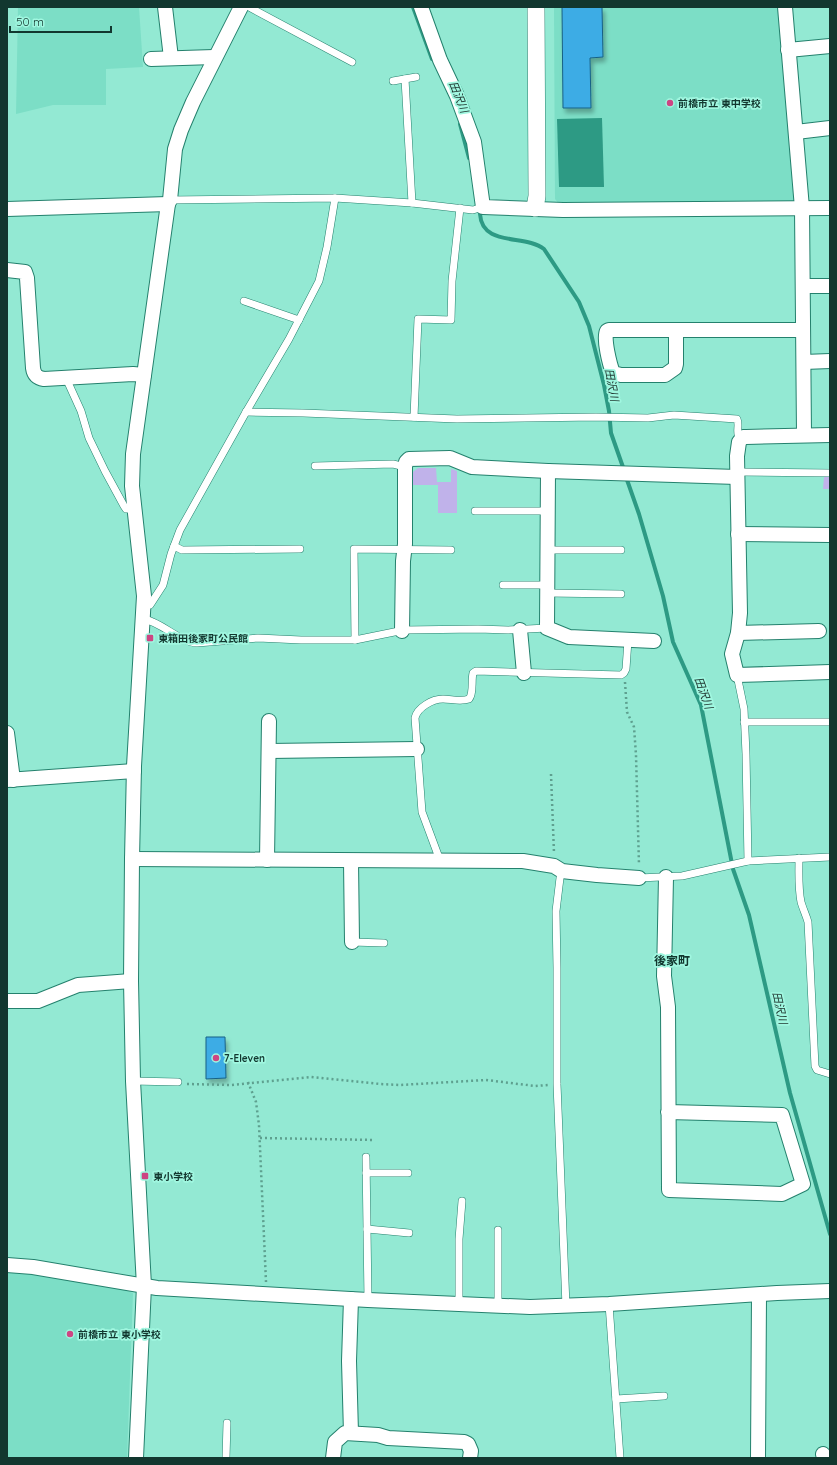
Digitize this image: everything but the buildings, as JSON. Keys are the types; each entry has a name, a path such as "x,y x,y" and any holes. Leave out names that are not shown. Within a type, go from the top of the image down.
{"street":[{"path":"165,7 171,58"},
{"path":"136,1458 144,1286 133,1081 131,981 132,859 134,772 144,605 143,577 132,486 132,462 169,202 175,149 193,102 214,57 241,7"},
{"path":"421,7 440,60 457,96 472,136 483,207 563,210 830,208"},
{"path":"535,208 537,196 536,7"},
{"path":"785,7 802,208 804,434"},
{"path":"788,50 830,46"},
{"path":"151,59 214,57"},
{"path":"796,132 830,128"},
{"path":"7,209 169,202"},
{"path":"7,270 25,272 27,278 33,368 34,374 37,377 44,379 144,375"},
{"path":"803,286 830,286"},
{"path":"676,330 676,364 675,368 669,374 620,375 614,373 611,367 605,337 607,331 676,330 803,330"},
{"path":"804,362 830,362"},
{"path":"830,435 804,434 746,436 740,439 737,447 740,613 738,632 732,654 736,675 830,672"},
{"path":"402,631 403,561 405,549 405,467 406,462 409,459 450,458 472,467 548,471 632,474 737,474"},
{"path":"548,471 547,628 569,637 654,641"},
{"path":"738,534 830,535"},
{"path":"520,630 524,673"},
{"path":"738,632 819,631"},
{"path":"267,860 269,721"},
{"path":"7,733 10,780 134,772"},
{"path":"269,751 417,749"},
{"path":"132,859 523,861 597,875 639,878"},
{"path":"351,861 352,942"},
{"path":"666,877 664,976 668,1007 668,1112 669,1190 782,1194 804,1184 782,1115 668,1112"},
{"path":"7,1001 38,1001 78,985 131,981"},
{"path":"7,1264 157,1288 460,1304 566,1306 830,1291"},
{"path":"758,1458 759,1295"},
{"path":"351,1299 349,1361 351,1433"},
{"path":"333,1458 335,1442 345,1433 378,1435 388,1438 464,1442 468,1444 470,1458"}],"lane":[{"path":"249,7 352,62"},
{"path":"393,81 416,77"},
{"path":"405,79 412,203"},
{"path":"169,202 335,198 412,203 473,210 483,207"},
{"path":"144,605 150,605 162,585 180,530 299,320 318,281 322,269 335,198"},
{"path":"414,417 418,319 451,320 452,281 460,208"},
{"path":"244,301 299,320"},
{"path":"66,378 81,411 89,438 105,471 126,509 134,509"},
{"path":"246,412 457,419 602,417 648,418 674,415 734,418 738,422 737,434 740,439"},
{"path":"315,466 392,464 405,467"},
{"path":"737,474 830,473"},
{"path":"475,511 548,511"},
{"path":"174,546 182,550 300,549"},
{"path":"354,640 354,550 451,550"},
{"path":"548,550 620,550"},
{"path":"503,585 620,594"},
{"path":"144,619 164,627 192,643 258,638 354,640 402,631 520,630 547,628"},
{"path":"438,861 438,855 422,812 415,718 419,710 439,700 469,699 471,697 472,676 476,671 622,674 626,669 628,640"},
{"path":"736,675 741,695 744,722 748,861"},
{"path":"744,722 830,722"},
{"path":"639,878 682,876 748,861 830,857"},
{"path":"799,858 799,890 802,906 808,922 815,1066 817,1070 830,1074"},
{"path":"558,868 560,878 556,911 557,1084 566,1306"},
{"path":"352,942 384,943"},
{"path":"133,1081 178,1082"},
{"path":"366,1157 368,1300"},
{"path":"366,1173 408,1173"},
{"path":"460,1304 459,1234 462,1201"},
{"path":"367,1229 409,1233"},
{"path":"498,1230 498,1305"},
{"path":"609,1304 620,1458"},
{"path":"616,1399 664,1396"},
{"path":"226,1458 227,1423"}],"path":[{"path":"622,674 626,687 627,712 634,727 639,878"},
{"path":"551,774 558,868"},
{"path":"178,1082 182,1084 220,1085 311,1077 400,1085 479,1080 535,1086 557,1084"},
{"path":"248,1082 258,1112 267,1294"},
{"path":"260,1138 375,1140"}],"shaded area":[{"path":"18,7 139,7 143,67 106,69 106,105 53,105 16,114"},
{"name":"前橋市立 東中学校","path":"554,7 779,7 794,203 559,204 555,199"},
{"path":"602,118 604,187 559,187 557,119"},
{"path":"418,468 436,468 437,482 451,482 451,469 457,471 457,513 438,513 438,485 413,485 413,472"},
{"path":"824,477 830,477 830,489 823,489"},
{"name":"前橋市立 東小学校","path":"7,1271 44,1273 120,1288 133,1293 127,1458 7,1458"}],"waterway":[{"name":"田沢川","path":"413,7 432,59"},
{"name":"田沢川","path":"460,124 469,158"},
{"name":"田沢川","path":"480,214 483,224 488,231 496,236 526,242 544,249 579,302 589,326 604,385 611,433 624,470"},
{"name":"田沢川","path":"626,477 639,514 663,596 673,642 701,705 733,869 749,915 790,1093 830,1234"}],"place":[{"name":"前橋市立 東中学校","path":"670,103"},
{"name":"東箱田後家町公民館","path":"150,638"},
{"name":"7-Eleven","path":"216,1058"},
{"name":"東小学校","path":"145,1176"},
{"name":"前橋市立 東小学校","path":"70,1334"}],"district":[{"name":"後家町","path":"672,961"}]}
